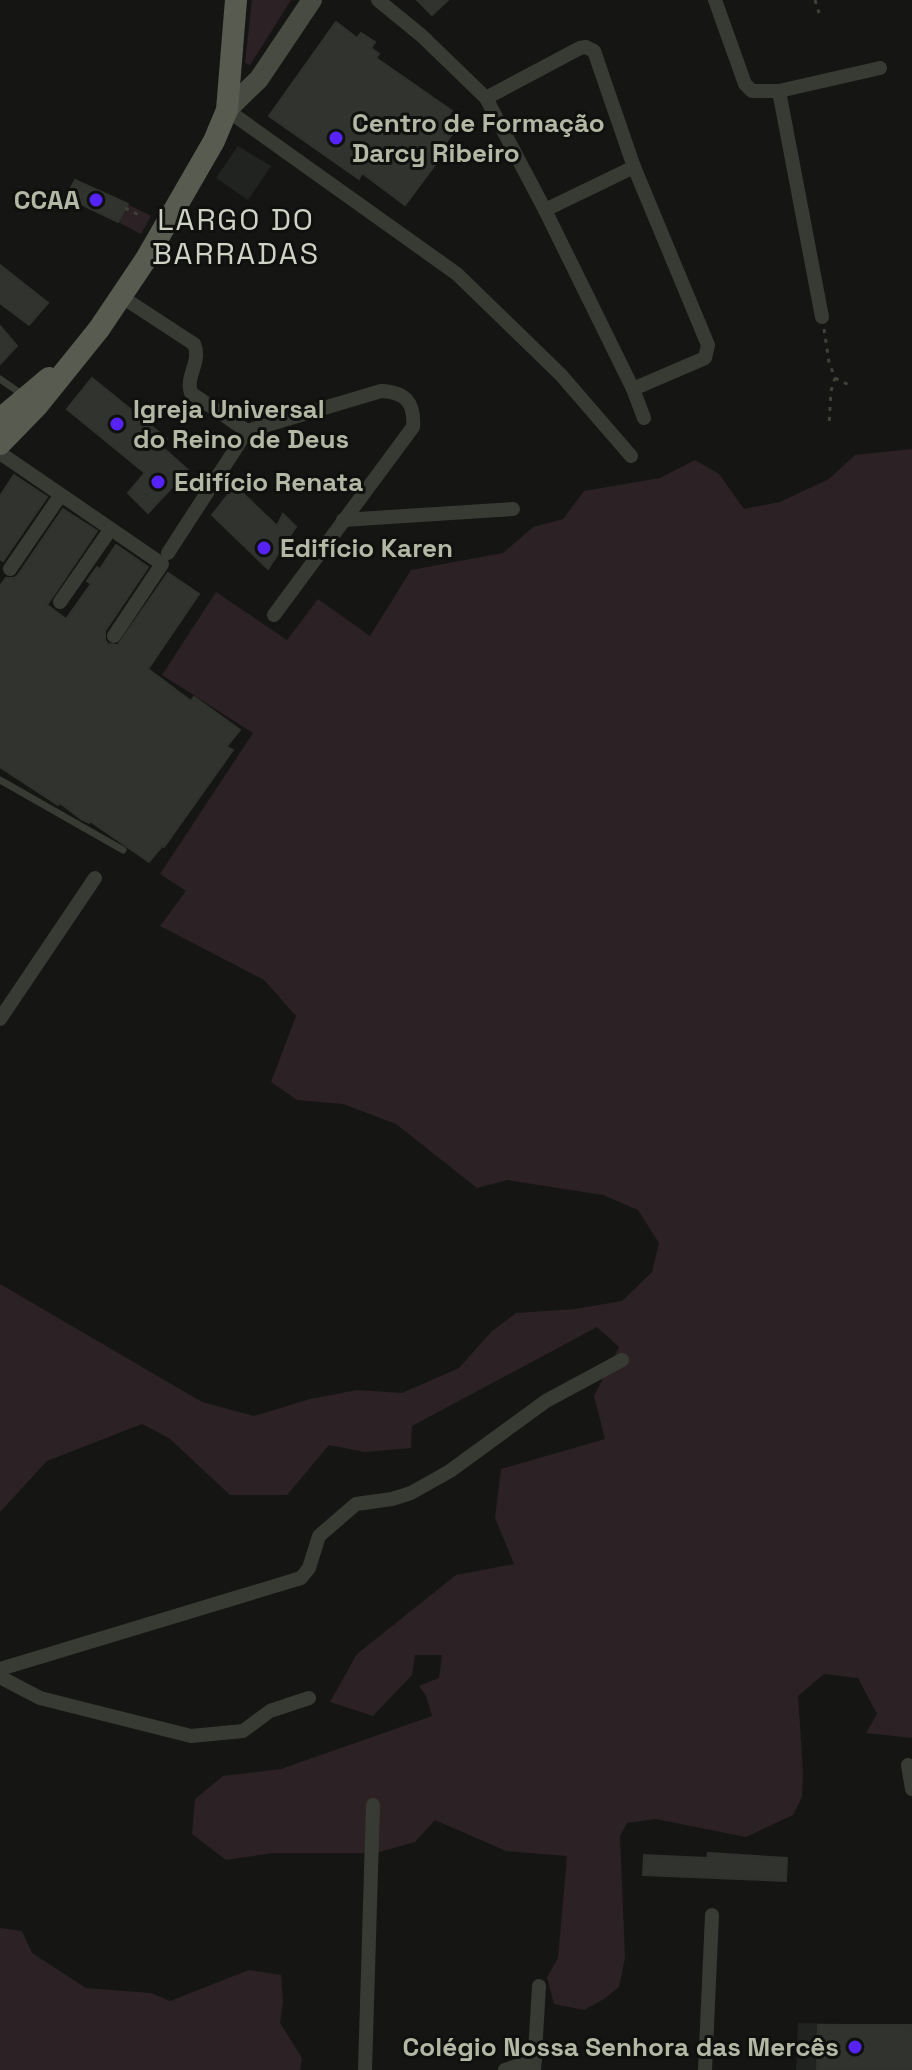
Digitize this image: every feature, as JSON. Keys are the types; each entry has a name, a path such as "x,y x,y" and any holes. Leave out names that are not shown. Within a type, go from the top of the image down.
{"main road":[{"path":"0,444 31,401 79,357 122,297 214,141 227,110 236,0"},
{"path":"227,110 259,79 312,0"},
{"path":"0,419 31,401"}],"street":[{"path":"378,0 422,36 486,98 545,210 633,389 644,418"},
{"path":"715,0 747,87 752,91 779,91 880,68"},
{"path":"486,98 580,48 591,48 598,60 634,167 708,350 705,358 633,389"},
{"path":"779,91 822,317"},
{"path":"227,110 457,274 561,375 631,456"},
{"path":"545,210 634,167"},
{"path":"122,297 194,344 198,356 189,384 191,393 247,431"},
{"path":"168,553 247,431 381,391 397,392 408,400 414,415 413,427 274,615"},
{"path":"0,453 162,564 114,636"},
{"path":"10,569 60,496"},
{"path":"343,520 513,509"},
{"path":"60,602 110,530"},
{"path":"1,1016 95,878"},
{"path":"0,1669 301,1578 309,1568 319,1536 356,1504 411,1493 450,1471 546,1401 622,1360"},
{"path":"0,1677 40,1698 191,1736 243,1731 270,1711 309,1698"},
{"path":"908,1765 912,1789"},
{"path":"365,2070 373,1805"},
{"path":"705,2070 712,1915"},
{"path":"505,2070 535,2065 539,1986"}],"lane":[{"path":"0,379 31,401"},
{"path":"0,780 123,850"}],"path":[{"path":"815,0 819,13"},
{"path":"125,208 143,217"},
{"path":"822,317 829,362 835,378 829,425"},
{"path":"835,378 853,387"}],"shaded area":[{"path":"252,0 291,0 250,65 245,63"},
{"path":"238,146 271,166 248,200 216,178"},
{"path":"127,204 151,216 141,234 118,222"},
{"path":"912,449 912,1738 866,1733 877,1714 858,1678 824,1674 798,1696 802,1797 793,1815 746,1837 656,1819 627,1823 620,1836 625,1958 619,1987 584,2010 554,2004 547,1977 558,1958 567,1856 506,1851 435,1820 415,1842 376,1853 272,1853 226,1860 192,1834 195,1799 223,1776 281,1769 432,1716 426,1696 419,1686 439,1678 442,1655 415,1655 412,1675 373,1716 330,1702 357,1654 456,1575 514,1564 495,1518 501,1469 605,1439 594,1396 619,1347 597,1327 412,1426 411,1448 365,1452 329,1445 287,1495 230,1495 169,1438 142,1424 47,1461 0,1512 0,1284 202,1402 254,1416 310,1399 357,1390 402,1393 459,1368 492,1331 516,1313 575,1309 622,1301 652,1272 659,1243 638,1210 603,1195 507,1180 477,1188 396,1124 343,1104 297,1100 271,1082 296,1016 264,980 160,926 186,891 160,874 253,733 162,675 216,592 287,640 318,599 370,636 411,570 503,553 533,527 563,519 584,491 660,478 695,460 719,474 744,509 780,502 829,479 855,455"},
{"path":"0,1928 22,1931 32,1953 86,1988 151,1993 170,2001 249,1970 281,1975 283,2002 280,2023 302,2058 300,2070 0,2070"},
{"name":"Colégio Nossa Senhora das Mercês","path":"798,2023 912,2025 912,2070 796,2070"}],"building":[{"path":"417,0 448,0 432,15"},
{"path":"336,22 357,38 361,33 375,42 371,48 379,54 376,58 452,111 447,117 458,126 437,155 440,158 405,205 362,173 359,179 269,116"},
{"name":"CCAA","path":"75,180 128,204 118,222 66,197"},
{"path":"0,265 48,303 29,325 0,303"},
{"path":"0,326 17,346 0,364"},
{"name":"Igreja Universal do Reino de Deus","path":"92,378 167,439 161,446 188,470 148,513 128,493 145,473 67,409"},
{"path":"14,475 47,497 3,561 0,559 0,496"},
{"name":"Edifício Karen","path":"235,486 277,526 283,514 296,527 268,569 212,515"},
{"path":"63,509 97,531 47,605 66,619 91,584 87,581 97,567 100,569 116,545 148,567 105,631 108,644 118,645 168,573 199,594 148,669 191,701 194,697 240,730 226,747 233,750 164,847 149,862 90,821 81,819 0,767 0,586 6,578 18,575"},
{"path":"708,1853 787,1858 786,1881 643,1875 644,1855 707,1858"},
{"name":"Colégio Nossa Senhora das Mercês","path":"818,2025 912,2025 912,2070 817,2070"}],"place":[{"name":"Centro de Formação Darcy Ribeiro","path":"336,138"},
{"name":"CCAA","path":"96,200"},
{"name":"Igreja Universal do Reino de Deus","path":"117,424"},
{"name":"Edifício Renata","path":"158,482"},
{"name":"Edifício Karen","path":"264,548"},
{"name":"Colégio Nossa Senhora das Mercês","path":"855,2047"}],"district":[{"name":"LARGO DO BARRADAS","path":"236,237"}]}
